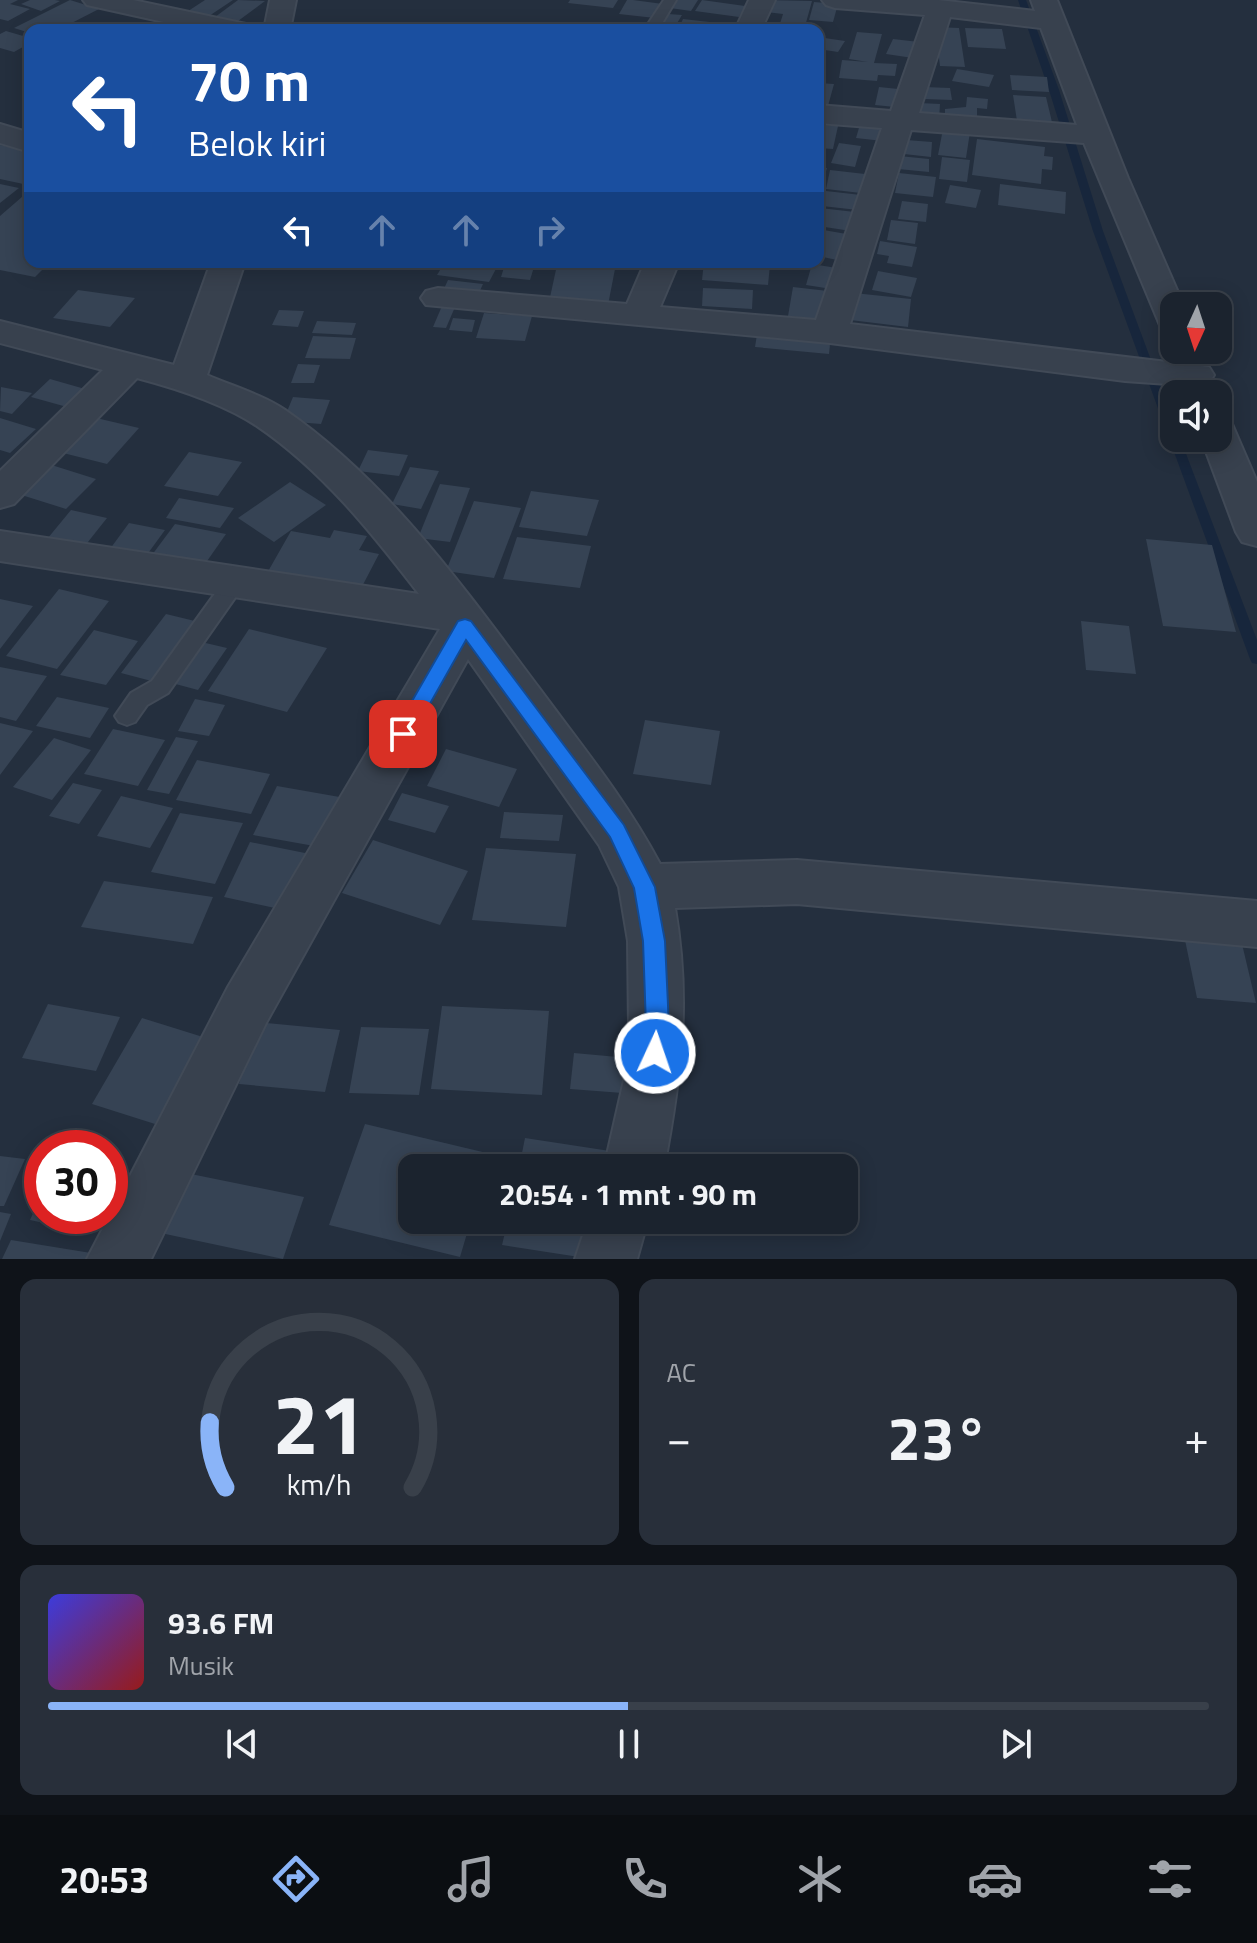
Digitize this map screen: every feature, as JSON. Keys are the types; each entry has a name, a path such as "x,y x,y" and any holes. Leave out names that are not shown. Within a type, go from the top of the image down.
{"street":[{"path":"96,0 209,24"},
{"path":"278,24 283,0"},
{"path":"751,24 762,0"},
{"path":"835,0 1039,14 1078,134 1160,295"},
{"path":"830,332 899,121 952,6"},
{"path":"824,115 1078,134"},
{"path":"0,133 24,141"},
{"path":"187,380 226,268"},
{"path":"639,316 659,268"},
{"path":"438,298 830,332 1125,370 1189,373"},
{"path":"0,332 187,380 268,416 313,450 382,517 463,621 617,831 645,887 654,941 657,1026 652,1080 637,1154"},
{"path":"0,494 129,365"},
{"path":"1225,452 1257,532"},
{"path":"0,546 463,621"},
{"path":"118,1259 247,1005 463,621"},
{"path":"645,887 797,882 1257,924"},
{"path":"606,1259 614,1234"}],"lane":[{"path":"655,24 670,0"},
{"path":"127,716 139,699 160,687 235,582"}],"building":[{"path":"0,0 18,0 10,4 30,9 8,21 0,19"},
{"path":"30,0 60,1 41,11 21,4"},
{"path":"70,0 99,9 70,24 24,24 24,31 14,28"},
{"path":"205,0 233,0 200,22 179,17"},
{"path":"238,0 265,1 234,24 211,20"},
{"path":"570,0 618,0 613,8 568,3"},
{"path":"627,0 663,4 655,18 619,14"},
{"path":"675,0 698,0 691,11 670,8"},
{"path":"702,0 745,6 739,17 695,11"},
{"path":"763,0 812,1 806,24 780,24 783,14 759,11"},
{"path":"814,2 838,4 833,22 809,20"},
{"path":"668,14 682,15 677,24 661,24"},
{"path":"683,19 727,24 681,24"},
{"path":"935,27 959,28 965,67 940,66"},
{"path":"965,28 1002,29 1006,49 968,47"},
{"path":"6,31 24,36 24,46 14,52 0,48 0,34"},
{"path":"857,32 882,34 874,63 897,64 895,76 878,75 877,81 839,78 842,60 868,62 849,59"},
{"path":"824,38 845,41 838,52 824,50"},
{"path":"893,39 919,42 913,58 886,54"},
{"path":"957,69 994,75 989,87 952,81"},
{"path":"1010,75 1047,77 1049,92 1012,90"},
{"path":"824,83 834,84 828,106 824,106"},
{"path":"879,87 908,90 905,108 875,105"},
{"path":"924,87 950,88 952,100 925,99"},
{"path":"1013,95 1046,97 1052,122 1017,121"},
{"path":"967,97 988,99 987,109 977,108 977,120 945,117 945,109 966,107"},
{"path":"919,103 940,104 939,121 919,120"},
{"path":"861,121 887,125 883,141 856,138"},
{"path":"824,125 838,126 833,149 824,148"},
{"path":"943,129 970,132 966,158 938,155"},
{"path":"977,139 1045,147 1044,156 1053,157 1052,170 1042,169 1041,184 972,175"},
{"path":"906,140 932,142 931,157 904,154"},
{"path":"839,143 861,146 855,167 831,163"},
{"path":"0,145 24,150 24,184 0,179"},
{"path":"899,156 929,159 929,172 898,169"},
{"path":"942,157 970,160 967,182 939,179"},
{"path":"830,170 865,174 861,193 826,189"},
{"path":"899,173 936,177 933,197 895,193"},
{"path":"0,184 19,188 0,203"},
{"path":"1000,184 1066,192 1065,214 998,205"},
{"path":"950,185 981,190 976,208 945,203"},
{"path":"826,191 861,195 858,210 824,206"},
{"path":"24,195 24,268 44,268 35,277 0,270 0,216"},
{"path":"902,201 928,204 926,222 898,219"},
{"path":"824,208 855,212 851,231 824,227"},
{"path":"891,220 918,223 915,244 887,240"},
{"path":"824,230 852,235 842,261 824,257"},
{"path":"880,241 917,247 912,267 887,263 889,256 877,254"},
{"path":"824,266 843,269 838,290 806,285 811,268"},
{"path":"441,268 496,268 489,282 437,275"},
{"path":"504,268 534,268 530,280 501,277"},
{"path":"556,268 615,269 608,305 549,302"},
{"path":"703,268 770,268 768,285 702,280"},
{"path":"878,271 917,278 911,297 872,290"},
{"path":"448,280 483,284 478,295 443,291"},
{"path":"793,287 828,291 824,320 788,316"},
{"path":"703,288 753,290 752,309 702,306"},
{"path":"78,290 135,298 110,327 53,318"},
{"path":"854,293 911,299 908,327 850,320"},
{"path":"442,306 455,307 446,328 433,327"},
{"path":"279,310 304,311 298,327 272,325"},
{"path":"484,313 532,316 525,341 476,338"},
{"path":"453,318 475,320 472,332 449,330"},
{"path":"317,321 356,323 352,335 312,333"},
{"path":"758,328 831,335 829,354 755,347"},
{"path":"313,336 356,338 350,359 305,358"},
{"path":"298,364 320,365 314,383 291,383"},
{"path":"50,379 85,389 67,407 31,397"},
{"path":"1,387 32,393 12,414 0,411"},
{"path":"293,397 330,400 321,424 283,421"},
{"path":"92,417 139,428 107,464 59,452"},
{"path":"0,418 36,429 10,453 0,450"},
{"path":"368,450 408,455 399,476 358,471"},
{"path":"189,452 242,462 218,496 164,486"},
{"path":"42,462 96,479 66,509 12,492"},
{"path":"410,467 439,471 421,509 392,504"},
{"path":"290,482 326,505 274,542 238,518"},
{"path":"440,484 470,488 450,542 418,538"},
{"path":"531,491 599,500 587,536 519,527"},
{"path":"179,498 234,508 220,528 166,518"},
{"path":"474,501 521,508 494,578 446,571"},
{"path":"71,510 107,518 80,552 43,544"},
{"path":"129,523 165,530 146,556 110,549"},
{"path":"175,524 226,534 198,574 146,563"},
{"path":"334,530 367,536 359,550 379,554 356,598 262,582 291,531 330,538"},
{"path":"517,537 591,546 580,588 503,579"},
{"path":"1146,539 1212,545 1236,632 1163,626"},
{"path":"59,589 109,601 57,669 6,656"},
{"path":"0,599 33,606 0,649"},
{"path":"166,614 203,623 159,683 121,673"},
{"path":"1081,621 1129,626 1136,674 1086,670"},
{"path":"249,629 327,648 287,712 208,691"},
{"path":"94,630 138,641 106,685 60,675"},
{"path":"197,641 227,648 198,690 168,682"},
{"path":"0,667 47,676 16,721 0,717"},
{"path":"57,697 109,708 90,738 36,726"},
{"path":"195,699 225,705 209,736 178,731"},
{"path":"645,720 720,731 711,785 633,774"},
{"path":"0,723 33,731 0,775"},
{"path":"113,729 165,740 138,786 84,774"},
{"path":"176,737 198,741 169,794 147,790"},
{"path":"54,738 91,750 52,800 13,787"},
{"path":"446,749 517,769 499,807 427,786"},
{"path":"197,760 270,774 251,814 176,800"},
{"path":"73,783 102,790 79,824 49,816"},
{"path":"277,786 351,799 331,849 253,835"},
{"path":"402,793 449,806 435,833 388,820"},
{"path":"121,796 173,808 150,848 97,836"},
{"path":"504,812 563,815 559,841 500,838"},
{"path":"180,813 243,823 215,884 151,872"},
{"path":"373,840 468,871 440,925 342,893"},
{"path":"250,842 315,855 289,911 224,897"},
{"path":"486,848 576,854 566,927 472,920"},
{"path":"104,881 213,897 193,944 81,927"},
{"path":"1185,940 1242,944 1256,1003 1197,998"},
{"path":"48,1004 120,1017 96,1071 22,1058"},
{"path":"442,1006 549,1011 542,1095 431,1089"},
{"path":"142,1018 203,1037 155,1124 92,1104"},
{"path":"256,1022 340,1030 325,1092 239,1084"},
{"path":"361,1027 429,1029 419,1095 349,1093"},
{"path":"574,1053 640,1059 636,1094 570,1089"},
{"path":"365,1124 491,1154 398,1154 398,1234 467,1234 460,1257 329,1225"},
{"path":"525,1138 610,1151 609,1154 522,1154"},
{"path":"0,1156 24,1159 4,1206 0,1206"},
{"path":"181,1172 304,1197 283,1259 156,1232"},
{"path":"0,1212 11,1214 0,1241"},
{"path":"505,1234 596,1234 592,1259 502,1245"},
{"path":"11,1240 91,1253 89,1259 2,1259"}],"waterway":[{"path":"1022,0 1098,231 1257,659"}],"route":[{"path":"403,734 465,625 617,831 645,887 654,941 655,1053"}]}
